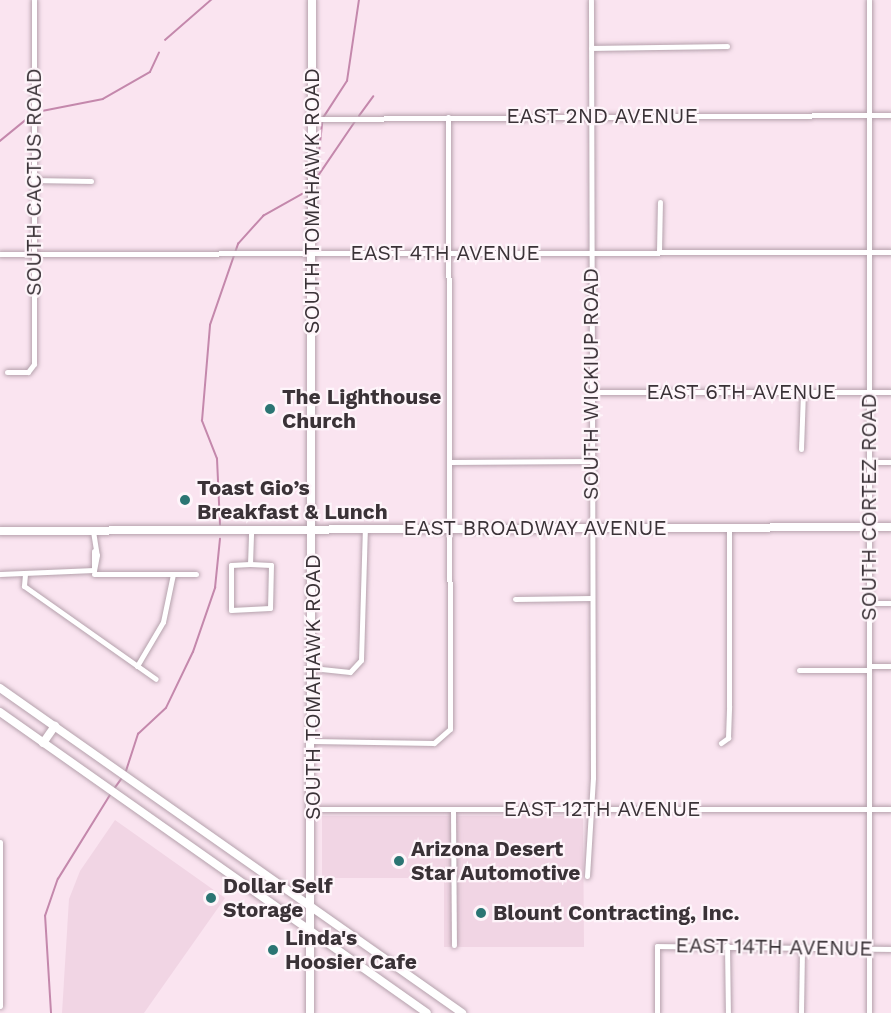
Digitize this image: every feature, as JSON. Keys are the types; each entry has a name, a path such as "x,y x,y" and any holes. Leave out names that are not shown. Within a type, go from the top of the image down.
{"main road":[{"name":"SOUTH TOMAHAWK ROAD","path":"310,1013 313,908 312,0"},
{"name":"EAST BROADWAY AVENUE","path":"0,531 891,527"},
{"path":"0,688 462,1013"},
{"path":"0,712 427,1013"},
{"path":"43,742 55,726"}],"street":[{"name":"SOUTH CACTUS ROAD","path":"7,372 28,372 34,364 34,0"},
{"name":"SOUTH WICKIUP ROAD","path":"586,876 588,809 593,778 590,528 591,0"},
{"name":"SOUTH CORTEZ ROAD","path":"869,0 869,1013"},
{"path":"591,48 727,46"},
{"name":"EAST 2ND AVENUE","path":"312,119 591,115 891,115"},
{"path":"312,741 434,743 445,737 453,630 448,528 448,117"},
{"path":"33,180 91,181"},
{"path":"659,252 660,202"},
{"name":"EAST 4TH AVENUE","path":"0,254 891,252"},
{"name":"EAST 6TH AVENUE","path":"591,392 891,392"},
{"path":"801,449 803,392"},
{"path":"449,462 591,461"},
{"path":"869,462 891,462"},
{"path":"312,668 356,670 363,652 365,528"},
{"path":"721,744 728,738 729,528"},
{"path":"250,530 250,564"},
{"path":"93,531 94,572"},
{"path":"250,564 271,565 270,608 231,610 231,565 250,564"},
{"path":"0,574 94,572 196,574"},
{"path":"25,574 24,586 156,679"},
{"path":"137,666 163,622 173,574"},
{"path":"515,599 592,598"},
{"path":"869,603 891,603"},
{"path":"800,670 891,666"},
{"name":"EAST 12TH AVENUE","path":"312,809 891,809"},
{"path":"453,809 454,945"},
{"path":"0,842 0,1006"},
{"path":"727,945 728,1013"},
{"name":"EAST 14TH AVENUE","path":"657,1013 657,946 727,945 891,949"},
{"path":"801,1013 802,947"}],"shaded area":[{"path":"322,816 583,816 584,947 444,947 444,878 322,878"},
{"path":"115,820 225,898 144,1013 62,1013 69,899 80,871"}],"waterway":[{"path":"165,40 211,0"},
{"path":"323,118 347,81 359,0"},
{"path":"37,112 103,99 150,72 159,53"},
{"path":"359,116 373,97"},
{"path":"0,141 33,114"},
{"path":"318,176 356,120"},
{"path":"319,153 322,122"},
{"path":"220,525 217,459 202,421 210,325 238,244 263,216 302,194"},
{"path":"126,771 138,734 166,708 193,652 215,588 220,539"},
{"path":"114,789 122,778"},
{"path":"51,1013 45,916 58,879 110,795"}],"place":[{"name":"The Lighthouse Church","path":"270,409"},
{"name":"Toast Gio’s Breakfast & Lunch","path":"185,500"},
{"name":"Arizona Desert Star Automotive","path":"399,861"},
{"name":"Dollar Self Storage","path":"211,898"},
{"name":"Blount Contracting, Inc.","path":"481,913"},
{"name":"Linda's Hoosier Cafe","path":"273,950"}]}
